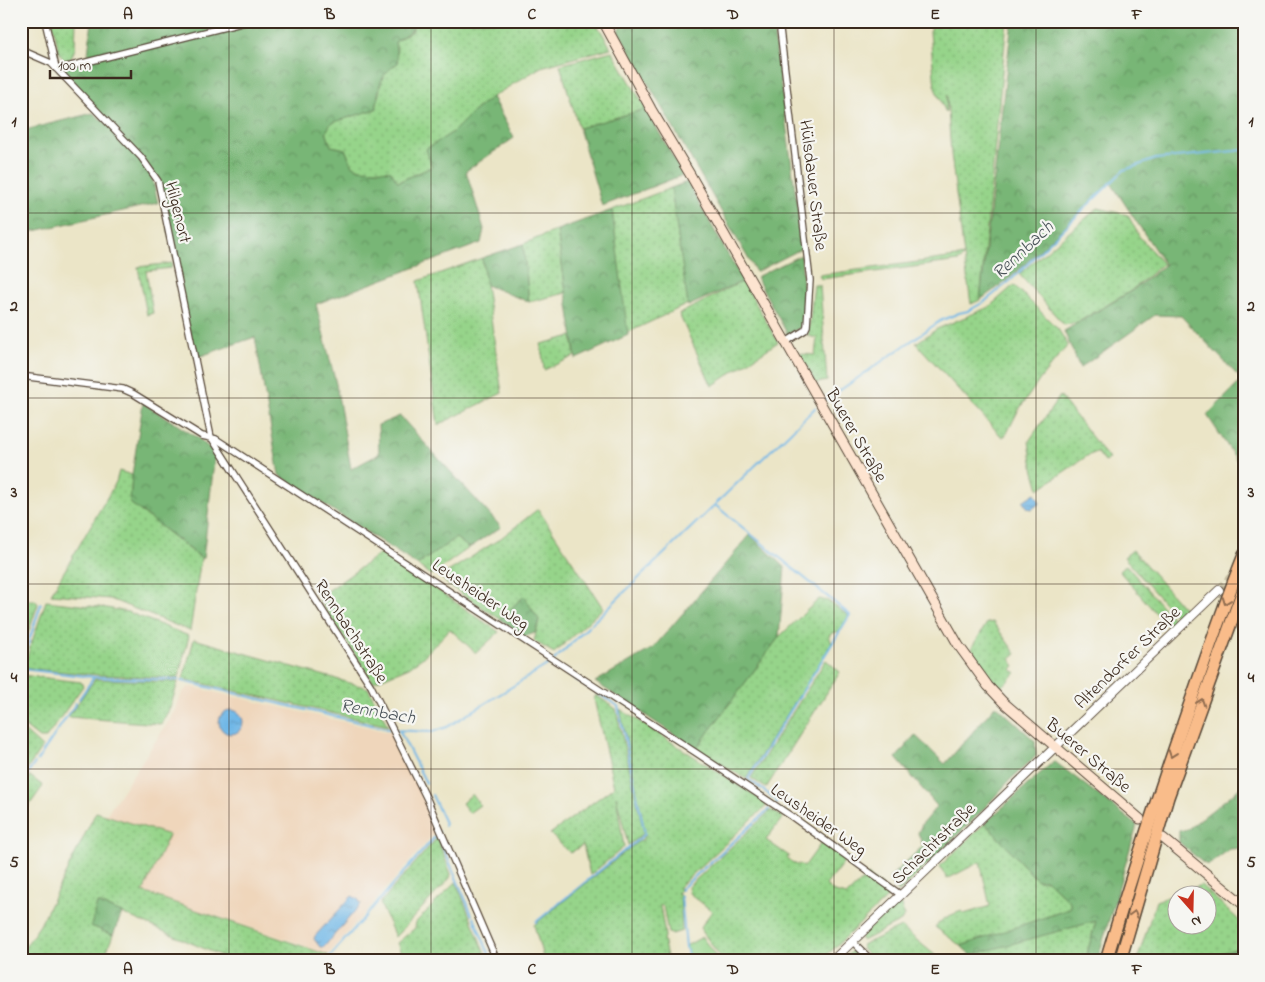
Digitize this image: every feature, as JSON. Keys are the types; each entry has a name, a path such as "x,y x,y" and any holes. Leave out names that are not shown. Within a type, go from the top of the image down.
{"highway":[{"path":"1106,961 1170,759 1228,595 1244,556"},
{"path":"1120,961 1168,797 1244,587"}],"main road":[{"name":"Buerer Straße","path":"603,21 651,109 959,646 976,671 1003,702 1140,819"},
{"path":"1163,838 1244,905"}],"street":[{"path":"45,21 56,68 63,68 249,21"},
{"name":"Hülsdauer Straße","path":"779,21 810,280 807,326 805,330 786,342"},
{"name":"Hilgenort","path":"21,50 51,63 141,156 158,181 211,437"},
{"name":"Leusheider Weg","path":"21,376 123,389 202,436 211,437 270,473 792,816 901,895"},
{"name":"Rennbachstraße","path":"211,437 371,686 427,799 498,961"},
{"name":"Altendorfer Straße","path":"1056,746 1219,590"},
{"name":"Schachtstraße","path":"832,961 1056,746"},
{"path":"852,942 872,961"}],"shaded area":[{"path":"192,687 392,733 438,829 328,955 292,941 143,892 106,815 173,715 182,693 187,688"}],"green space":[{"path":"52,21 76,21 75,49 70,60 63,59 59,52"},
{"path":"92,21 412,21 413,29 395,42 398,63 383,78 379,88 376,109 331,123 326,132 331,146 345,149 352,165 359,169 391,171 398,182 432,167 426,149 453,132 473,112 492,97 514,138 466,171 484,229 481,243 316,304 336,384 351,469 379,454 378,425 400,416 501,527 469,548 456,538 417,565 279,475 255,337 195,358 158,181 150,169 56,68 89,61 88,54"},
{"path":"412,21 595,21 611,48 541,67 492,97 473,112 453,132 427,149 432,167 398,182 391,171 359,169 352,165 345,149 331,146 326,132 331,123 376,109 382,77 388,70 397,51 395,42 413,30"},
{"path":"637,21 772,21 803,248 756,272 618,31 620,27"},
{"path":"934,21 1007,21 980,300 971,304 951,154 947,95 946,113 935,88 930,32"},
{"path":"1012,21 1244,21 1244,471 1207,415 1242,380 1181,316 1155,315 1080,368 1064,331 1130,292 1165,265 1111,183 1010,278 980,300"},
{"path":"612,51 646,109 579,128 560,65"},
{"path":"646,109 683,175 602,206 579,128"},
{"path":"93,113 123,139 143,162 152,177 158,203 21,234 21,131"},
{"path":"687,182 743,281 688,306 671,188"},
{"path":"671,188 688,304 627,333 612,210"},
{"path":"1098,208 1128,215 1139,236 1163,264 1129,292 1076,323 1064,325 1019,274"},
{"path":"612,210 628,335 576,359 557,230"},
{"path":"557,230 566,293 529,302 523,244"},
{"path":"523,244 529,302 486,285 482,258"},
{"path":"801,255 806,324 788,335 756,277"},
{"path":"964,256 959,261 821,279 819,275"},
{"path":"482,258 502,393 438,425 418,281"},
{"path":"172,263 171,268 146,271 153,313 147,315 138,267"},
{"path":"743,281 778,342 712,386 679,314"},
{"path":"814,285 820,285 827,381 816,383 800,354 815,355 817,338 808,336"},
{"path":"1014,285 1058,329 1068,345 1041,378 1018,411 1006,435 1002,437 916,343 937,329 989,307"},
{"path":"572,336 575,356 544,370 541,344"},
{"path":"1060,396 1109,459 1105,462 1097,452 1087,456 1039,489 1033,468 1029,441"},
{"path":"143,403 198,438 215,453 203,559 130,503 132,475"},
{"path":"119,471 132,475 130,503 201,558 190,631 110,599 51,594 116,482"},
{"path":"538,509 603,608 554,653 534,641 539,620 523,597 500,619 447,584 440,577 501,538"},
{"path":"750,535 785,567 779,637 696,749 595,682 653,648"},
{"path":"456,538 469,548 431,575 417,565"},
{"path":"1133,550 1186,611 1177,618 1124,557"},
{"path":"382,552 499,632 476,653 450,629 422,658 409,667 373,682 318,598"},
{"path":"1126,565 1175,621 1168,627 1119,571"},
{"path":"524,596 539,620 535,633 523,637 500,619"},
{"path":"819,599 828,601 849,616 841,630 829,635 832,644 746,779 696,749 779,637"},
{"path":"35,600 38,604 21,653 21,601"},
{"path":"46,601 128,612 189,636 178,678 98,675 23,668"},
{"path":"993,622 1016,654 1010,659 1015,666 1012,669 1016,673 1001,688 980,665 972,647 987,623"},
{"path":"194,639 368,688 388,726 183,679"},
{"path":"826,660 840,672 766,788 751,778"},
{"path":"21,675 81,682 83,686 46,738 39,738 21,724"},
{"path":"95,679 178,682 170,708 161,724 68,717"},
{"path":"596,695 616,709 644,833 628,845 616,796 624,847 590,875 583,845 570,853 550,834 614,787 594,699"},
{"path":"996,705 1035,741 1036,756 898,893 889,878 923,846 918,833 922,824 937,806 896,758 915,735 945,764"},
{"path":"620,709 768,804 679,887 680,890 677,893 680,894 682,931 672,934 668,933 663,906 660,905 665,935 663,939 668,961 544,961 534,925 646,836"},
{"path":"21,728 42,747 21,779"},
{"path":"1054,761 1137,825 1097,961 1085,961 1096,921 971,955 961,946 1071,907 1070,902 1047,880 1037,880 985,823"},
{"path":"30,776 43,786 21,817 21,788"},
{"path":"1244,785 1244,848 1230,849 1208,865 1203,863 1179,842 1179,831 1188,829"},
{"path":"472,794 480,805 469,813 462,803"},
{"path":"771,810 783,817 766,840 789,856 787,859 804,867 822,842 846,859 826,885 834,892 847,895 868,875 891,894 828,954 813,961 723,961 700,928 712,911 689,893 688,887"},
{"path":"96,812 169,835 143,892 328,955 323,961 233,961 98,903 91,926 113,935 106,953 114,958 113,961 21,961 21,953 40,925"},
{"path":"985,823 1037,880 1047,880 1070,902 1071,907 961,946 935,927 944,919 962,911 964,914 990,906 980,862 947,879 940,866"},
{"path":"437,838 451,874 450,878 395,937 380,903"},
{"path":"456,882 488,961 404,961 397,943 415,928 416,922"},
{"path":"1168,897 1168,934 1218,934 1218,901 1244,925 1244,946 1198,961 1137,961 1156,901"},
{"path":"897,902 901,905 904,916 901,921 862,941 860,937"},
{"path":"97,903 122,913 113,935 91,926"},
{"path":"1096,921 1085,961 985,961 976,953"},
{"path":"901,927 942,961 874,961 863,950 862,945"},
{"path":"702,937 719,961 692,961 686,946"},
{"path":"1244,946 1244,961 1198,961"},
{"path":"855,948 868,961 842,961"}],"water":[{"path":"1035,493 1040,503 1032,509 1028,508 1023,501"},
{"path":"231,710 240,713 243,722 240,731 231,734 222,731 219,722 222,713"},
{"path":"352,896 358,899 361,904 324,947 320,947 314,939 315,936"}],"waterway":[{"name":"Rennbach","path":"826,400 940,321 968,311 984,302 1011,280 1124,170 1156,159 1244,150"},
{"name":"Rennbach","path":"554,660 815,408"},
{"path":"715,505 850,615 748,779 778,801 776,803"},
{"path":"21,665 41,604"},
{"name":"Rennbach","path":"394,730 432,732 447,727 552,662"},
{"path":"551,663 589,688"},
{"path":"21,669 94,677 178,680"},
{"path":"79,699 94,677"},
{"name":"Rennbach","path":"182,681 389,729"},
{"path":"536,922 645,834 618,706 596,692"},
{"path":"37,761 76,703"},
{"path":"400,732 426,783"},
{"path":"21,784 35,763"},
{"path":"432,795 445,823 444,826"},
{"path":"681,890 769,809"},
{"path":"326,961 439,832"},
{"path":"440,840 472,915"},
{"path":"681,896 686,947 692,961"},
{"path":"474,918 492,961"}],"tunnel":[{"path":"1219,590 1235,572"}]}
